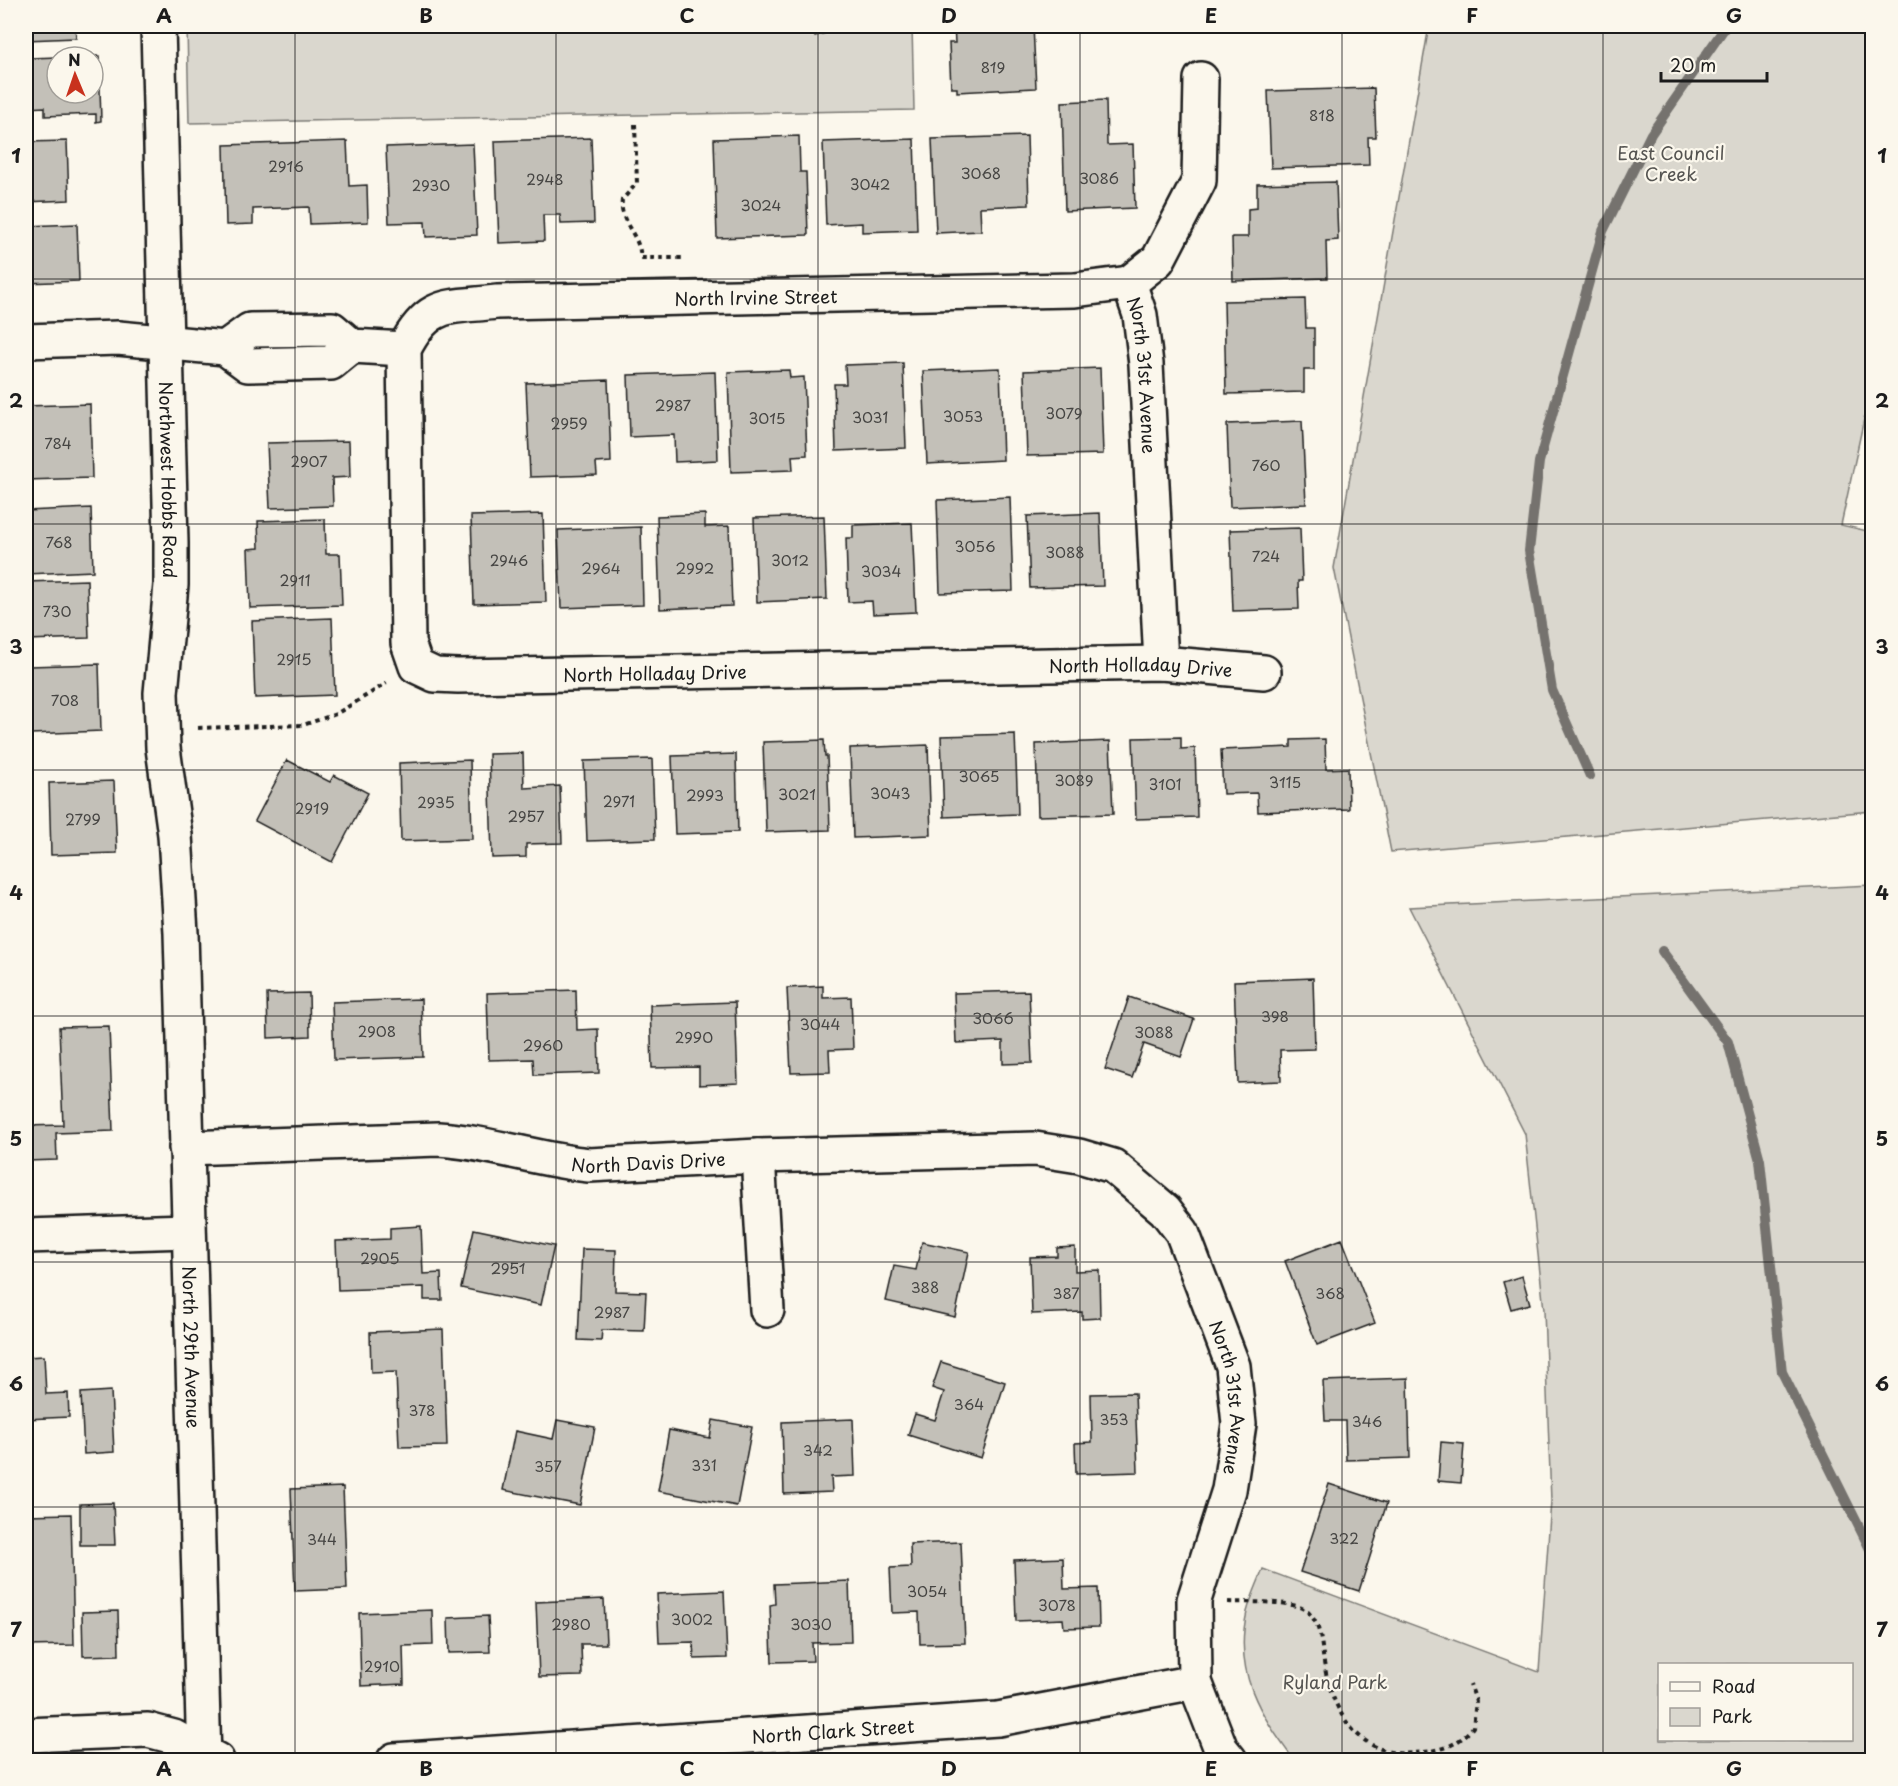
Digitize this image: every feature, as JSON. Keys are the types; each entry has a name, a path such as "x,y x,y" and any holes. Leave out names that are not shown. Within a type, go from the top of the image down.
{"street":[{"name":"Northwest Hobbs Road","path":"158,26 171,543 171,585 162,682 163,729 175,835 181,933"},
{"name":"North 31st Avenue","path":"1161,663 1146,364 1140,315 1129,283 1158,260 1199,181 1201,79"},
{"name":"North Irvine Street","path":"404,349 415,328 437,309 497,302 1075,290 1129,283"},
{"path":"26,341 118,338 225,348 250,330 332,329 352,346 404,349 408,642 416,666"},
{"name":"North Holladay Drive","path":"416,666 435,675 458,676 1161,663 1264,672"},
{"name":"North 29th Avenue","path":"181,933 188,1231 208,1759"},
{"name":"North Davis Drive","path":"186,1148 465,1140 562,1162 589,1165 758,1156 1035,1149 1079,1156 1113,1166"},
{"path":"758,1156 767,1310"},
{"name":"North 31st Avenue","path":"1113,1166 1165,1210 1182,1232 1233,1366 1239,1424 1228,1490 1194,1600 1195,1682 1221,1749 1230,1761"},
{"path":"26,1236 188,1231"},
{"name":"North Clark Street","path":"394,1761 668,1751 998,1719 1195,1682"},
{"path":"26,1735 148,1730 174,1737 208,1759"}],"path":[{"path":"635,124 637,183 622,200 623,219 640,244 641,258 683,258"},
{"path":"163,729 303,725 336,714 416,666"},
{"path":"1194,1600 1281,1604 1300,1607 1307,1611 1317,1626 1329,1686 1339,1713 1358,1736 1392,1753 1442,1750 1466,1737 1473,1727 1476,1713 1470,1684"}],"green space":[{"path":"187,26 912,26 914,110 189,123"},
{"name":"East Council Creek","path":"1429,26 1872,26 1872,382 1841,525 1872,532 1872,811 1391,852 1334,568"},
{"name":"Ryland Park","path":"1872,885 1872,1760 1294,1760 1260,1709 1247,1674 1244,1634 1247,1612 1263,1569 1539,1672 1551,1501 1544,1310 1525,1134 1409,907"}],"building":[{"path":"26,26 75,26 76,38 26,40"},
{"path":"807,26 843,26 842,29 815,36 805,31"},
{"path":"954,26 1033,26 1036,88 957,92 957,88 951,88 949,43 955,43"},
{"path":"45,57 45,105 101,105 101,121 96,122 96,114 45,116 45,107 26,108 26,76 32,76 31,58"},
{"path":"1374,88 1376,137 1368,137 1369,165 1271,168 1268,91"},
{"path":"1106,100 1107,145 1133,144 1135,208 1065,211 1062,102"},
{"path":"799,136 800,172 806,172 808,235 717,238 714,139"},
{"path":"1027,136 1029,205 980,207 981,231 936,233 932,139"},
{"path":"591,138 594,223 561,224 560,215 543,215 544,241 499,243 495,141"},
{"path":"914,139 917,230 862,232 862,223 826,225 823,142"},
{"path":"67,141 69,200 26,202 26,142"},
{"path":"347,141 349,186 367,185 368,222 310,224 309,207 253,209 253,224 226,225 224,145"},
{"path":"473,144 477,235 426,237 425,222 389,223 386,147"},
{"path":"1336,182 1338,240 1326,241 1327,278 1233,281 1232,237 1248,237 1248,209 1257,208 1257,184"},
{"path":"77,224 79,281 26,283 26,226"},
{"path":"1305,299 1306,328 1314,328 1314,370 1304,370 1304,392 1226,394 1224,301"},
{"path":"903,363 906,448 836,451 834,384 846,384 845,365"},
{"path":"1000,368 1003,460 927,464 923,371"},
{"path":"1100,368 1103,454 1027,456 1024,371"},
{"path":"789,370 790,378 804,377 807,455 792,456 793,470 731,472 728,372"},
{"path":"715,372 718,460 675,462 674,435 630,437 628,375"},
{"path":"608,380 611,462 596,463 597,475 530,477 526,383"},
{"path":"90,404 92,478 26,480 26,406"},
{"path":"1302,421 1306,504 1230,507 1227,424"},
{"path":"349,441 350,477 332,478 333,506 270,508 267,443"},
{"path":"1010,497 1013,591 940,593 937,500"},
{"path":"91,508 93,571 26,574 26,511"},
{"path":"1100,513 1103,586 1030,588 1027,516"},
{"path":"543,514 546,602 474,604 471,516"},
{"path":"705,514 705,527 729,526 732,606 660,609 657,516"},
{"path":"824,516 827,599 757,602 754,518"},
{"path":"325,519 326,554 340,554 342,605 250,608 248,549 259,548 258,521"},
{"path":"912,523 916,612 873,614 872,601 848,602 846,538 853,538 853,525"},
{"path":"641,527 643,605 561,608 558,530"},
{"path":"1300,528 1302,581 1298,581 1299,609 1233,611 1230,530"},
{"path":"87,580 89,638 26,640 26,582"},
{"path":"332,618 335,695 255,698 252,621"},
{"path":"99,664 101,731 31,734 29,666"},
{"path":"1015,734 1018,814 944,817 941,736"},
{"path":"1181,737 1181,749 1195,748 1197,817 1136,819 1133,738"},
{"path":"1325,739 1326,769 1348,768 1349,809 1258,812 1257,793 1223,794 1221,750 1291,747 1291,740"},
{"path":"824,740 825,756 827,756 830,830 766,832 763,742"},
{"path":"1110,741 1113,814 1038,816 1036,744"},
{"path":"928,745 931,835 853,838 850,748"},
{"path":"523,753 524,788 560,786 562,843 526,844 526,857 492,858 489,754"},
{"path":"736,754 738,832 675,834 672,756"},
{"path":"652,759 655,839 587,841 584,761"},
{"path":"287,760 330,782 334,775 368,793 332,862 255,821"},
{"path":"470,760 472,839 401,841 399,763"},
{"path":"114,781 117,853 51,855 49,783"},
{"path":"26,793 28,858 26,858"},
{"path":"1313,978 1315,1049 1280,1050 1281,1081 1238,1083 1234,981"},
{"path":"823,986 823,998 851,997 853,1049 829,1050 830,1072 791,1073 787,988"},
{"path":"576,990 577,1030 598,1029 599,1073 534,1075 533,1059 489,1060 487,993"},
{"path":"1029,991 1032,1063 1003,1064 1003,1041 956,1043 954,993"},
{"path":"309,993 310,1036 268,1038 267,994"},
{"path":"1129,997 1194,1019 1181,1057 1144,1044 1132,1078 1105,1069"},
{"path":"421,999 423,1057 334,1060 332,1002"},
{"path":"735,1002 738,1083 699,1085 699,1067 652,1068 650,1005"},
{"path":"109,1026 113,1131 56,1133 57,1160 26,1161 26,1126 63,1125 59,1027"},
{"path":"421,1226 423,1274 441,1273 442,1300 424,1300 424,1287 338,1290 336,1241 390,1239 390,1228"},
{"path":"474,1229 554,1246 541,1305 461,1288"},
{"path":"1342,1239 1375,1323 1317,1345 1285,1261"},
{"path":"922,1242 969,1252 955,1317 886,1301 894,1266 916,1270"},
{"path":"1075,1247 1075,1271 1099,1270 1100,1318 1082,1319 1082,1312 1032,1314 1030,1257 1057,1256 1057,1248"},
{"path":"582,1249 616,1250 615,1291 646,1292 644,1331 602,1330 601,1341 578,1340"},
{"path":"1522,1276 1530,1304 1511,1309 1503,1282"},
{"path":"443,1329 447,1446 399,1447 396,1372 371,1373 370,1332"},
{"path":"44,1356 46,1394 68,1393 69,1417 26,1419 26,1357"},
{"path":"941,1362 1005,1382 981,1458 908,1435 915,1414 935,1420 944,1392 932,1388"},
{"path":"1408,1378 1410,1458 1346,1460 1345,1421 1325,1421 1323,1381"},
{"path":"111,1391 114,1452 84,1454 81,1393"},
{"path":"1135,1393 1138,1472 1076,1474 1075,1443 1092,1442 1091,1394"},
{"path":"853,1419 855,1476 831,1477 832,1492 784,1494 782,1422"},
{"path":"557,1420 595,1427 580,1505 503,1490 515,1431 553,1439"},
{"path":"713,1420 752,1427 737,1506 658,1491 669,1430 710,1438"},
{"path":"1441,1442 1464,1444 1461,1483 1438,1481"},
{"path":"1329,1484 1387,1503 1359,1591 1300,1572"},
{"path":"343,1487 347,1589 295,1591 291,1489"},
{"path":"113,1503 115,1545 80,1545 80,1504"},
{"path":"71,1514 74,1645 26,1646 26,1515"},
{"path":"961,1542 965,1643 920,1644 919,1612 892,1613 890,1568 911,1567 910,1544"},
{"path":"1063,1558 1064,1589 1098,1588 1099,1627 1064,1628 1063,1619 1016,1621 1014,1560"},
{"path":"849,1581 851,1642 812,1643 813,1661 772,1662 770,1605 775,1604 774,1584"},
{"path":"724,1591 727,1658 694,1659 693,1642 659,1643 657,1594"},
{"path":"604,1599 606,1644 581,1644 582,1676 539,1677 536,1602"},
{"path":"432,1610 433,1645 403,1646 404,1684 361,1686 359,1613"},
{"path":"118,1611 119,1655 83,1656 82,1612"},
{"path":"488,1616 490,1652 449,1653 448,1618"}],"waterway":[{"path":"1590,776 1552,690 1529,551 1539,462 1603,231 1651,134 1726,26"},
{"path":"1662,951 1728,1042 1760,1160 1782,1372 1872,1553"}]}
